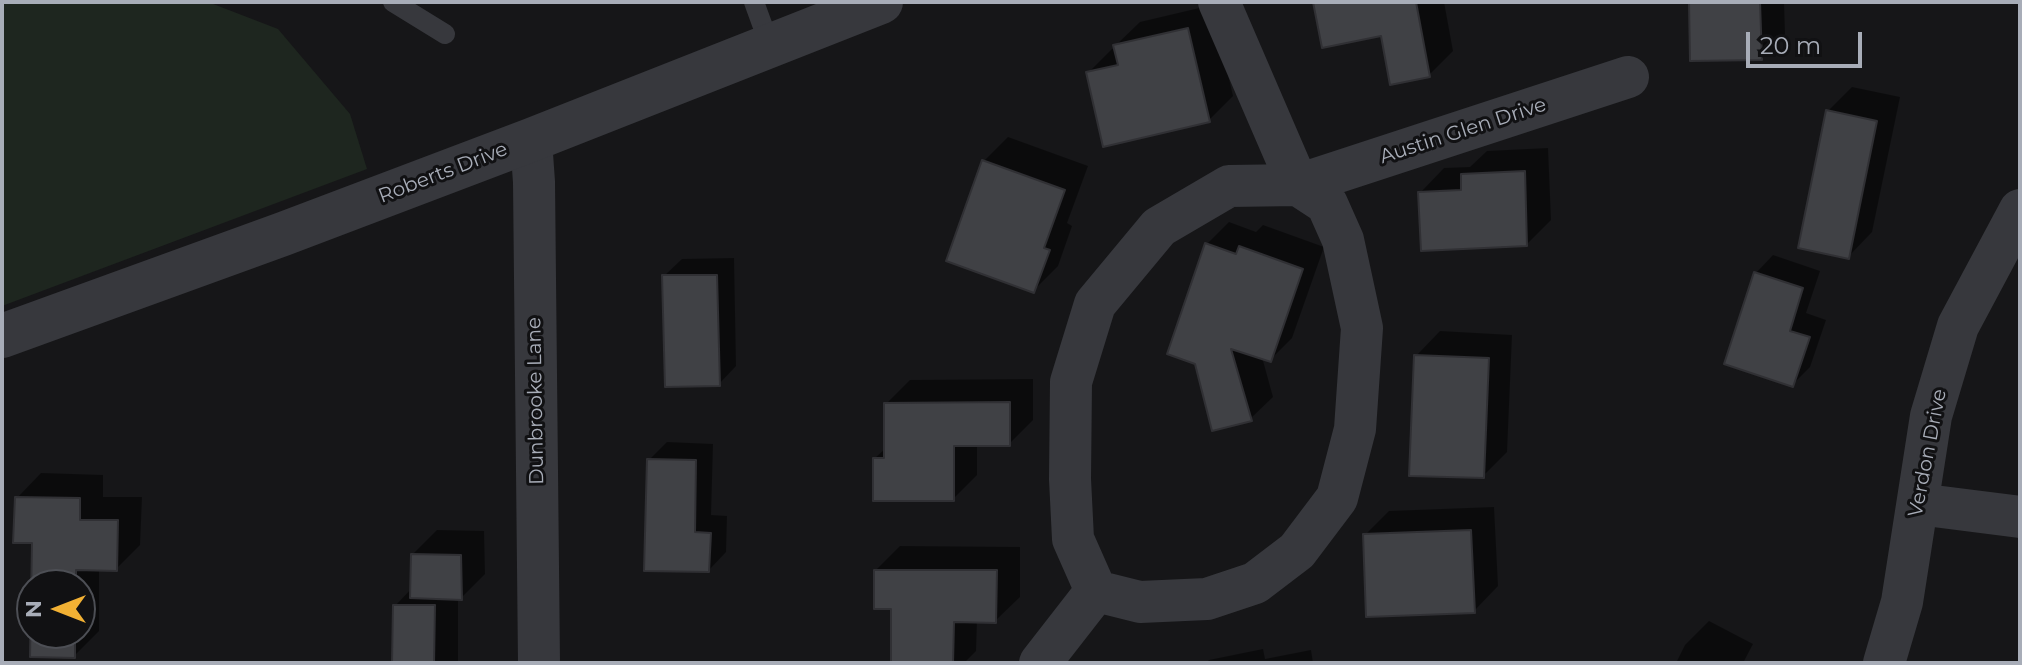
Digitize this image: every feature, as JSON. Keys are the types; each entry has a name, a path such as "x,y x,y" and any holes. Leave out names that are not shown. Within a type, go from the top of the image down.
{"street":[{"name":"Roberts Drive","path":"2,336 531,140 881,2"},
{"path":"1040,663 1096,591 1140,602 1207,599 1255,583 1297,551 1337,498 1355,429 1362,328 1343,240 1327,204 1298,185 1219,2"},
{"name":"Austin Glen Drive","path":"1096,591 1073,539 1071,382 1095,304 1159,227 1229,186 1298,185 1628,77"},
{"name":"Dunbrooke Lane","path":"531,140 539,663"},
{"name":"Verdon Drive","path":"1884,663 1902,602 1931,416 1958,326 2020,210"},
{"path":"1918,504 2020,517"}],"lane":[{"path":"393,2 445,34"},
{"path":"754,2 770,46"}],"shaded area":[{"path":"2,2 208,2 278,29 350,114 367,169 2,306"}],"building":[{"path":"1313,2 1416,2 1430,77 1390,85 1381,36 1322,48"},
{"path":"1689,2 1760,2 1762,60 1690,61"},
{"path":"1188,28 1210,122 1103,147 1086,72 1118,65 1113,45"},
{"path":"1826,110 1877,121 1849,259 1798,248"},
{"path":"982,160 1065,190 1044,248 1050,250 1034,293 946,261"},
{"path":"1525,171 1527,246 1421,251 1418,192 1461,190 1461,174"},
{"path":"1205,243 1236,254 1239,246 1303,269 1271,362 1231,349 1252,421 1212,431 1195,364 1167,354"},
{"path":"1754,272 1803,288 1790,331 1810,337 1793,387 1724,364"},
{"path":"662,275 717,275 720,386 665,387"},
{"path":"1414,355 1489,358 1484,478 1409,476"},
{"path":"1010,402 1010,446 954,446 954,501 873,501 873,458 884,458 884,403"},
{"path":"647,459 696,460 695,532 711,533 709,572 644,571"},
{"path":"15,497 80,498 80,520 118,520 117,571 32,569 32,543 13,543"},
{"path":"1471,530 1475,613 1366,617 1363,534"},
{"path":"411,554 461,555 462,600 410,598"},
{"path":"874,570 997,570 996,623 954,622 953,663 891,663 891,609 874,609"},
{"path":"393,605 435,605 434,663 392,663"},
{"path":"30,649 75,649 75,658 30,657"}]}
